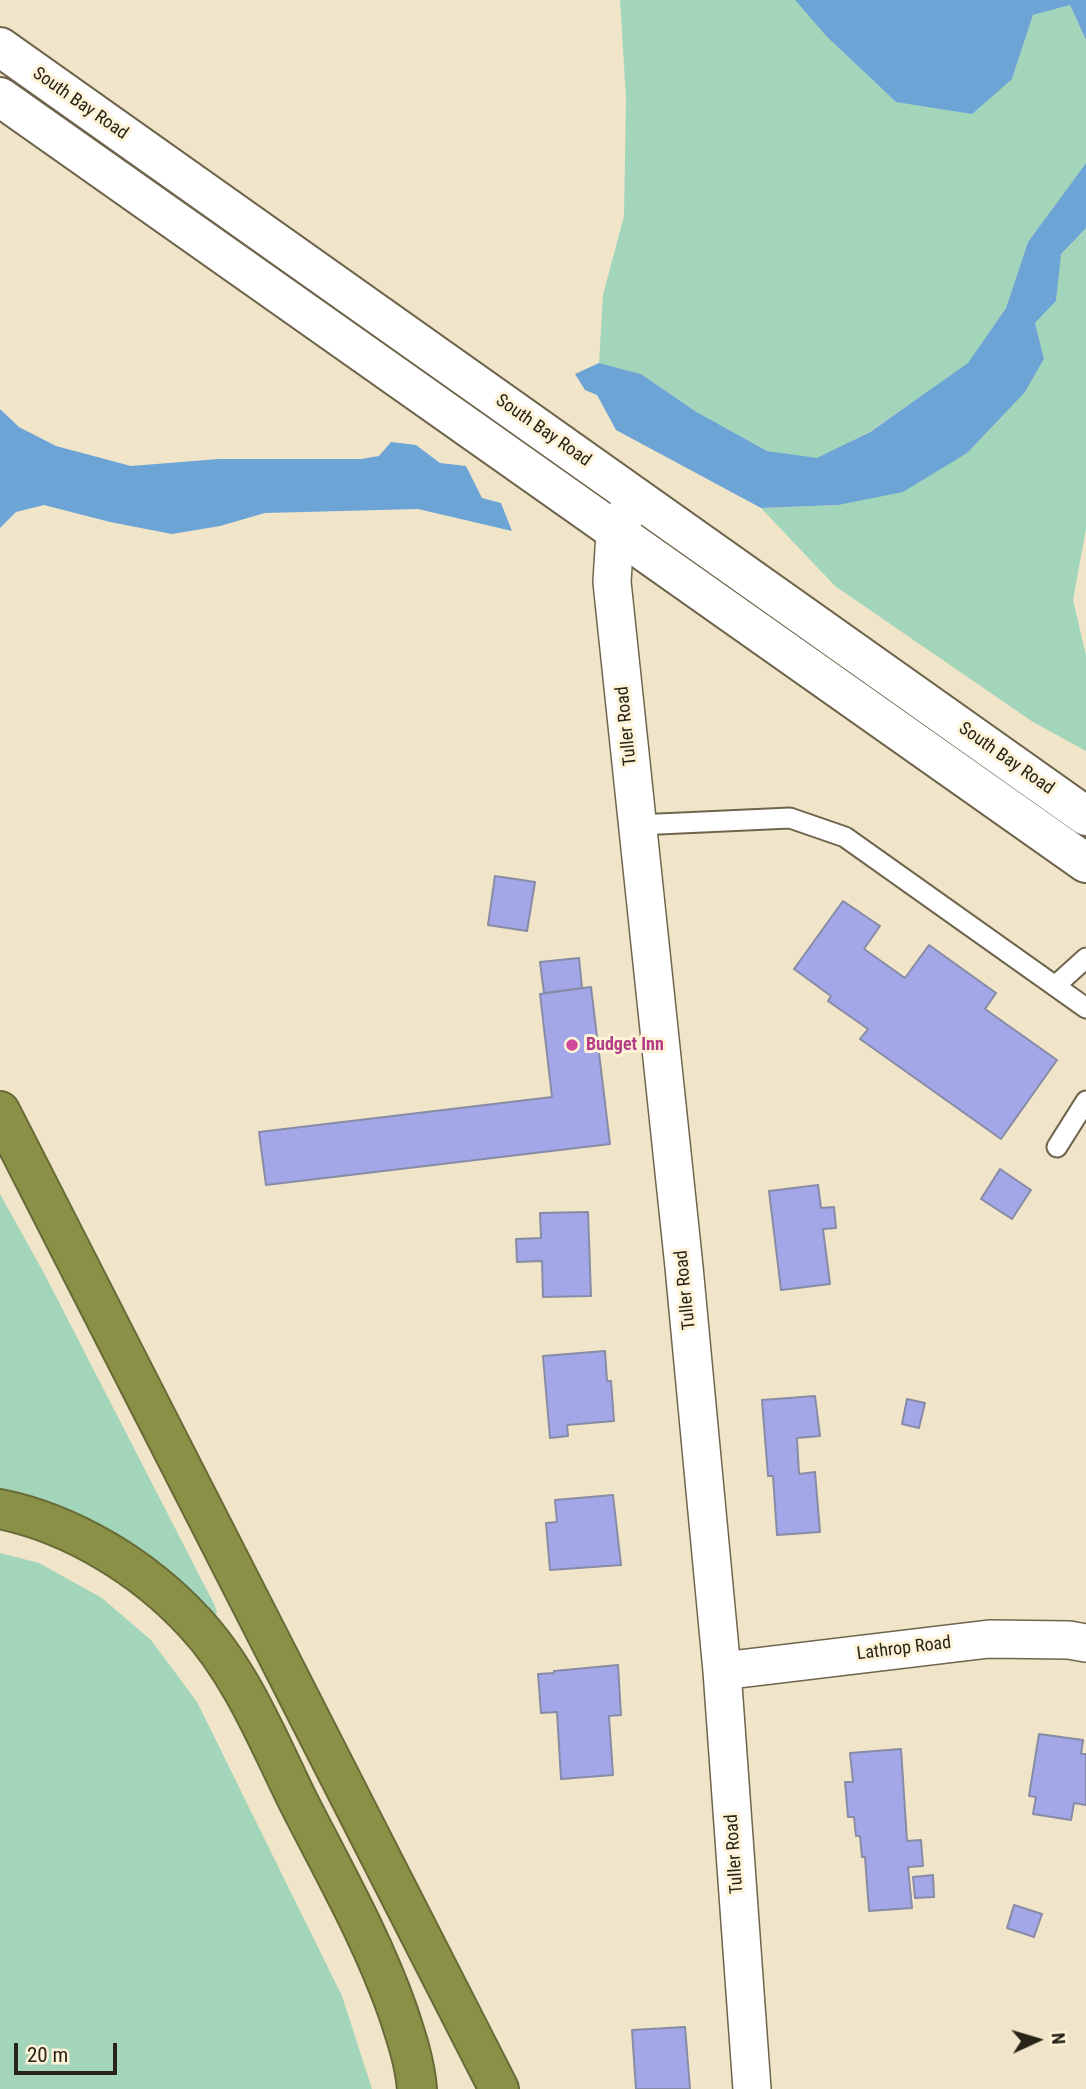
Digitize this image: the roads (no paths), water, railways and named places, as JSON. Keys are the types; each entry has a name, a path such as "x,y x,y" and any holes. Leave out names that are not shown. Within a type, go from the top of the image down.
{"highway":[{"path":"0,1111 499,2089"},
{"path":"0,1509 61,1528 103,1549 150,1582 194,1622 222,1656 374,1950 406,2037 417,2089"}],"street":[{"name":"South Bay Road","path":"0,47 1086,816"},
{"path":"0,97 615,533 1085,860"},
{"name":"Tuller Road","path":"636,497 615,533 612,582 684,1267 722,1671 752,2089"},
{"name":"Lathrop Road","path":"722,1671 989,1639 1069,1640 1086,1643"}],"lane":[{"path":"637,825 790,818 845,837 1086,1008"},
{"path":"1055,986 1086,958"},
{"path":"1057,1147 1086,1101"}],"water":[{"path":"795,0 1086,0 1086,40 1070,5 1033,15 1012,79 972,114 896,102 827,37"},
{"path":"1086,163 1086,228 1061,254 1056,301 1035,323 1044,359 1025,392 967,453 903,492 838,505 761,508 616,430 597,395 585,390 575,374 599,363 641,374 695,411 767,451 817,458 870,432 968,363 1006,308 1028,242"},
{"path":"0,409 19,427 56,446 131,466 219,459 361,459 379,456 391,442 416,445 440,463 466,466 482,498 501,503 512,531 418,509 265,513 220,526 172,534 44,505 16,512 0,528"}],"place":[{"name":"Budget Inn","path":"572,1045"}]}
